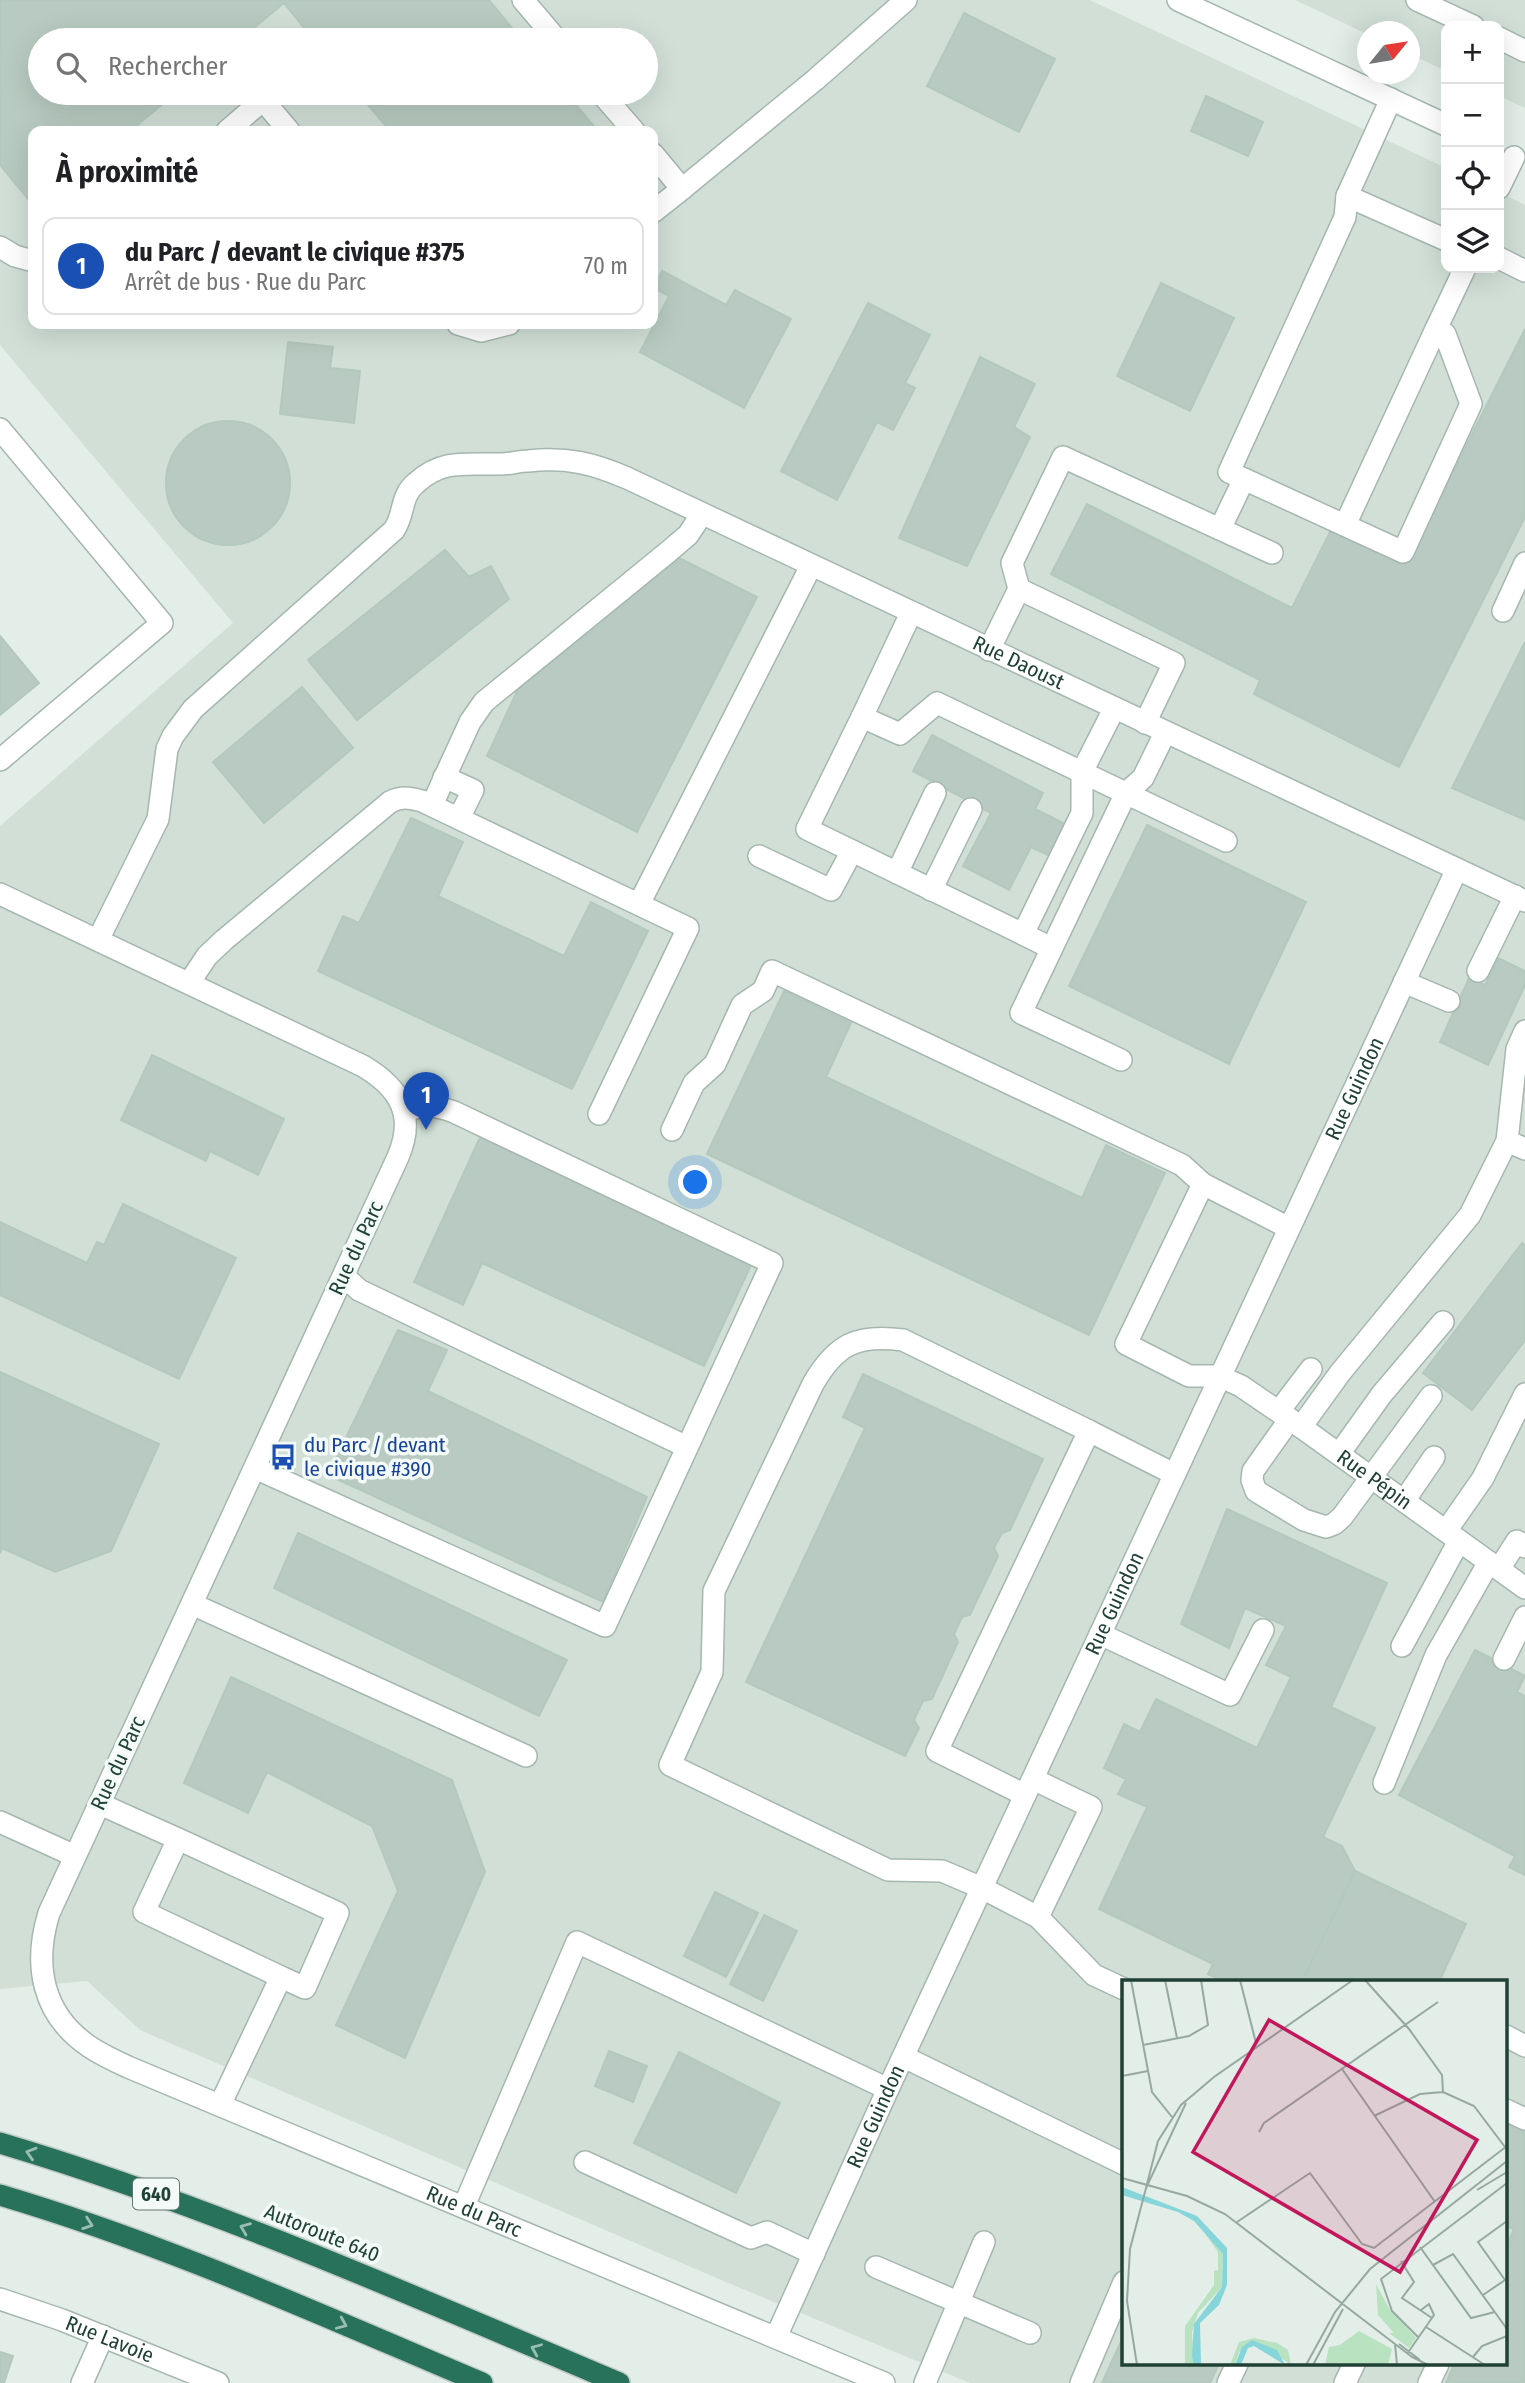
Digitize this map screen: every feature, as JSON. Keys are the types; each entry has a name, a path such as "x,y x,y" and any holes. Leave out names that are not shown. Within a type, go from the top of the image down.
{"highway":[{"name":"Autoroute 640","path":"0,2143 83,2168 212,2215 619,2383"},
{"name":"640","path":"0,2195 106,2230 205,2267 482,2383"}],"street":[{"path":"523,0 547,28"},
{"path":"658,208 815,80 906,0"},
{"path":"1178,0 1441,123"},
{"path":"1417,0 1462,21"},
{"path":"1504,40 1525,51"},
{"path":"1391,100 1347,195 1345,217 1229,472 1403,552 1471,404 1445,334 1436,329"},
{"path":"233,126 257,105"},
{"path":"267,105 285,126"},
{"path":"611,105 630,126"},
{"path":"1504,176 1512,156"},
{"path":"658,160 682,188"},
{"path":"1347,195 1441,238"},
{"path":"0,247 28,260"},
{"path":"1504,260 1525,271"},
{"path":"1345,525 1463,273"},
{"path":"0,429 162,622 0,760"},
{"path":"989,650 1019,589 1012,563 1063,457 1272,553"},
{"name":"Rue Daoust","path":"98,940 158,819 167,749 193,709 394,530 399,522 405,495 425,476 452,463 505,465 528,460 575,460 604,468 1520,899"},
{"path":"1220,529 1244,480"},
{"path":"432,806 470,722 484,702 688,535 702,514"},
{"path":"1503,611 1525,563"},
{"path":"639,904 811,566"},
{"path":"1019,589 1174,663 1145,723"},
{"path":"911,613 807,829 1051,948"},
{"path":"862,717 900,734 937,703 1226,841"},
{"path":"1023,934 1082,813 1082,772 1114,709"},
{"path":"1121,1060 1021,1013 1126,793 1143,778 1165,733"},
{"path":"444,777 473,790 459,818"},
{"path":"897,873 935,793"},
{"path":"189,984 207,957 224,940 390,802 408,797 459,818 688,928 599,1114"},
{"path":"931,890 971,809"},
{"path":"759,856 831,890 852,851"},
{"name":"Rue Guindon","path":"776,2337 888,2089 1457,869"},
{"path":"0,894 363,1066 391,1087 404,1112 428,1106 454,1112 772,1263 605,1626 255,1468"},
{"path":"1478,971 1520,899"},
{"path":"672,1129 694,1083 715,1064 742,1005 762,991 772,971 1182,1165 1203,1184 1289,1228"},
{"path":"1404,982 1449,1001"},
{"path":"1431,1396 1342,1517 1334,1524 1326,1527 1304,1520 1256,1491 1252,1480 1253,1471 1290,1419 1340,1373 1470,1214 1516,1145 1517,1049 1525,1031"},
{"name":"Rue du Parc","path":"404,1112 406,1125 403,1146 50,1913 41,1948 43,1978 55,2011 90,2047 128,2067 884,2383"},
{"path":"1203,1184 1126,1344 1189,1376 1219,1376"},
{"path":"344,1276 359,1290 687,1447"},
{"path":"1339,1454 1382,1394 1443,1322"},
{"path":"1122,1988 1094,1975 1038,1917 982,1888 942,1871 888,1870 670,1765 712,1672 714,1591 813,1384 832,1356 864,1339 903,1340 1174,1474"},
{"path":"1290,1419 1311,1369"},
{"name":"Rue Pépin","path":"1219,1376 1241,1386 1290,1419 1525,1588"},
{"path":"1402,1646 1453,1536 1525,1394"},
{"path":"1038,1917 1091,1807 1029,1787 937,1751 1089,1431"},
{"path":"1405,1501 1434,1457"},
{"path":"1384,1783 1436,1655 1494,1565 1522,1539"},
{"path":"192,1604 526,1756"},
{"path":"1504,1659 1525,1617"},
{"path":"1100,1634 1230,1695 1263,1630"},
{"path":"100,1804 178,1839 338,1913 304,1988 145,1912 178,1839"},
{"path":"0,1822 75,1856"},
{"path":"464,2206 577,1942 888,2089"},
{"path":"220,2105 281,1977"},
{"path":"1508,2037 1525,2046"},
{"path":"904,2057 1122,2163"},
{"path":"1508,2111 1525,2119"},
{"path":"585,2162 751,2238 767,2232 814,2254"},
{"path":"925,2383 984,2242"},
{"path":"876,2267 1030,2333"},
{"path":"1081,2383 1122,2287"},
{"name":"Rue Lavoie","path":"0,2299 103,2336 218,2383"},
{"path":"82,2383 103,2336"},
{"path":"1228,2383 1236,2366"},
{"path":"1345,2383 1353,2366"},
{"path":"1429,2383 1437,2366"}],"shaded area":[{"path":"0,0 1090,0 1441,166 1441,273 1504,273 1504,194 1525,205 1525,2383 970,2383 733,2285 140,2030 87,1981 0,1989 0,826 233,623 0,345"},
{"path":"1295,0 1525,0 1525,108 1504,98 1504,21 1441,21 1441,69 1420,59 1420,21 1357,21 1357,29"}],"building":[{"path":"0,0 489,0 512,28 304,28 284,3 254,28 28,28 28,105 161,105 136,126 28,126 28,199 0,165"},
{"path":"964,13 1055,59 1019,132 927,86"},
{"path":"1206,96 1263,122 1248,156 1191,131"},
{"path":"368,105 576,105 594,126 386,126"},
{"path":"662,271 726,305 735,290 791,319 744,408 640,352 652,329 658,329 658,317 669,296 658,290 658,280"},
{"path":"1161,283 1234,318 1190,411 1117,376"},
{"path":"868,303 930,335 905,383 915,388 893,430 877,422 837,500 781,471"},
{"path":"1525,329 1525,517 1399,767 1254,694 1260,680 1051,574 1087,504 1292,608 1332,528 1406,565"},
{"path":"288,342 333,347 330,368 360,371 354,423 280,414"},
{"path":"980,357 1035,384 1014,427 1030,437 967,566 899,538"},
{"path":"228,421 252,425 272,439 286,459 290,483 286,507 272,527 252,541 228,545 204,541 184,527 170,507 166,483 170,459 184,439 204,425"},
{"path":"445,550 469,577 491,566 509,599 357,720 308,660"},
{"path":"679,558 757,597 637,832 487,756 518,689"},
{"path":"0,636 39,683 0,715"},
{"path":"1525,642 1525,820 1452,788"},
{"path":"302,687 353,748 264,823 213,762"},
{"path":"932,735 1043,793 1035,809 1067,825 1050,856 1031,847 1009,890 963,866 991,813 913,771"},
{"path":"411,818 463,842 438,896 564,956 591,902 648,931 572,1089 318,971 343,916 359,923"},
{"path":"1147,825 1306,902 1229,1064 1069,986"},
{"path":"1498,958 1525,971 1525,985 1488,1065 1440,1042 1469,978 1485,985"},
{"path":"784,991 851,1023 826,1077 1082,1198 1106,1145 1165,1173 1089,1335 707,1154"},
{"path":"152,1055 284,1119 258,1175 210,1151 206,1161 121,1120"},
{"path":"481,1135 753,1261 704,1366 482,1263 463,1305 414,1282"},
{"path":"123,1204 236,1258 179,1379 0,1295 0,1222 87,1263 97,1242 104,1245"},
{"path":"1522,1243 1525,1245 1525,1340 1472,1410 1423,1373"},
{"path":"398,1330 447,1350 428,1391 647,1497 603,1602 328,1475"},
{"path":"0,1372 159,1444 111,1551 55,1572 2,1548 0,1553"},
{"path":"863,1374 1043,1459 1010,1530 1002,1533 994,1548 998,1556 970,1615 962,1617 954,1634 958,1642 932,1699 923,1701 914,1720 919,1728 905,1756 746,1682 865,1428 843,1417"},
{"path":"1227,1509 1387,1583 1331,1707 1375,1728 1323,1837 1342,1846 1355,1871 1303,1980 1221,1980 1208,1974 1213,1964 1099,1909 1147,1807 1118,1794 1126,1779 1104,1768 1124,1724 1140,1732 1156,1699 1257,1748 1291,1677 1266,1665 1286,1626 1245,1608 1229,1648 1181,1624"},
{"path":"298,1533 567,1660 539,1716 274,1588"},
{"path":"1475,1650 1525,1676 1517,1692 1525,1696 1525,1875 1509,1867 1515,1856 1399,1795"},
{"path":"231,1677 452,1780 485,1872 405,2058 336,2025 398,1891 372,1826 267,1772 248,1813 184,1783"},
{"path":"1355,1871 1466,1924 1440,1980 1303,1980"},
{"path":"715,1892 758,1913 726,1977 684,1956"},
{"path":"764,1915 797,1931 763,2001 730,1984"},
{"path":"609,2051 647,2066 633,2102 595,2086"},
{"path":"679,2052 780,2103 736,2193 634,2143"},
{"path":"1508,2125 1525,2132 1525,2383 1446,2383 1453,2366 1508,2366 1508,2243 1514,2229 1508,2227"},
{"path":"1122,2339 1122,2366 1218,2366 1210,2383 1102,2383"},
{"path":"0,2352 13,2356 4,2383 0,2383"}],"place":[{"name":"du Parc / devant le civique #375","path":"426,1130"},
{"name":"du Parc / devant le civique #390","path":"283,1457"}]}
